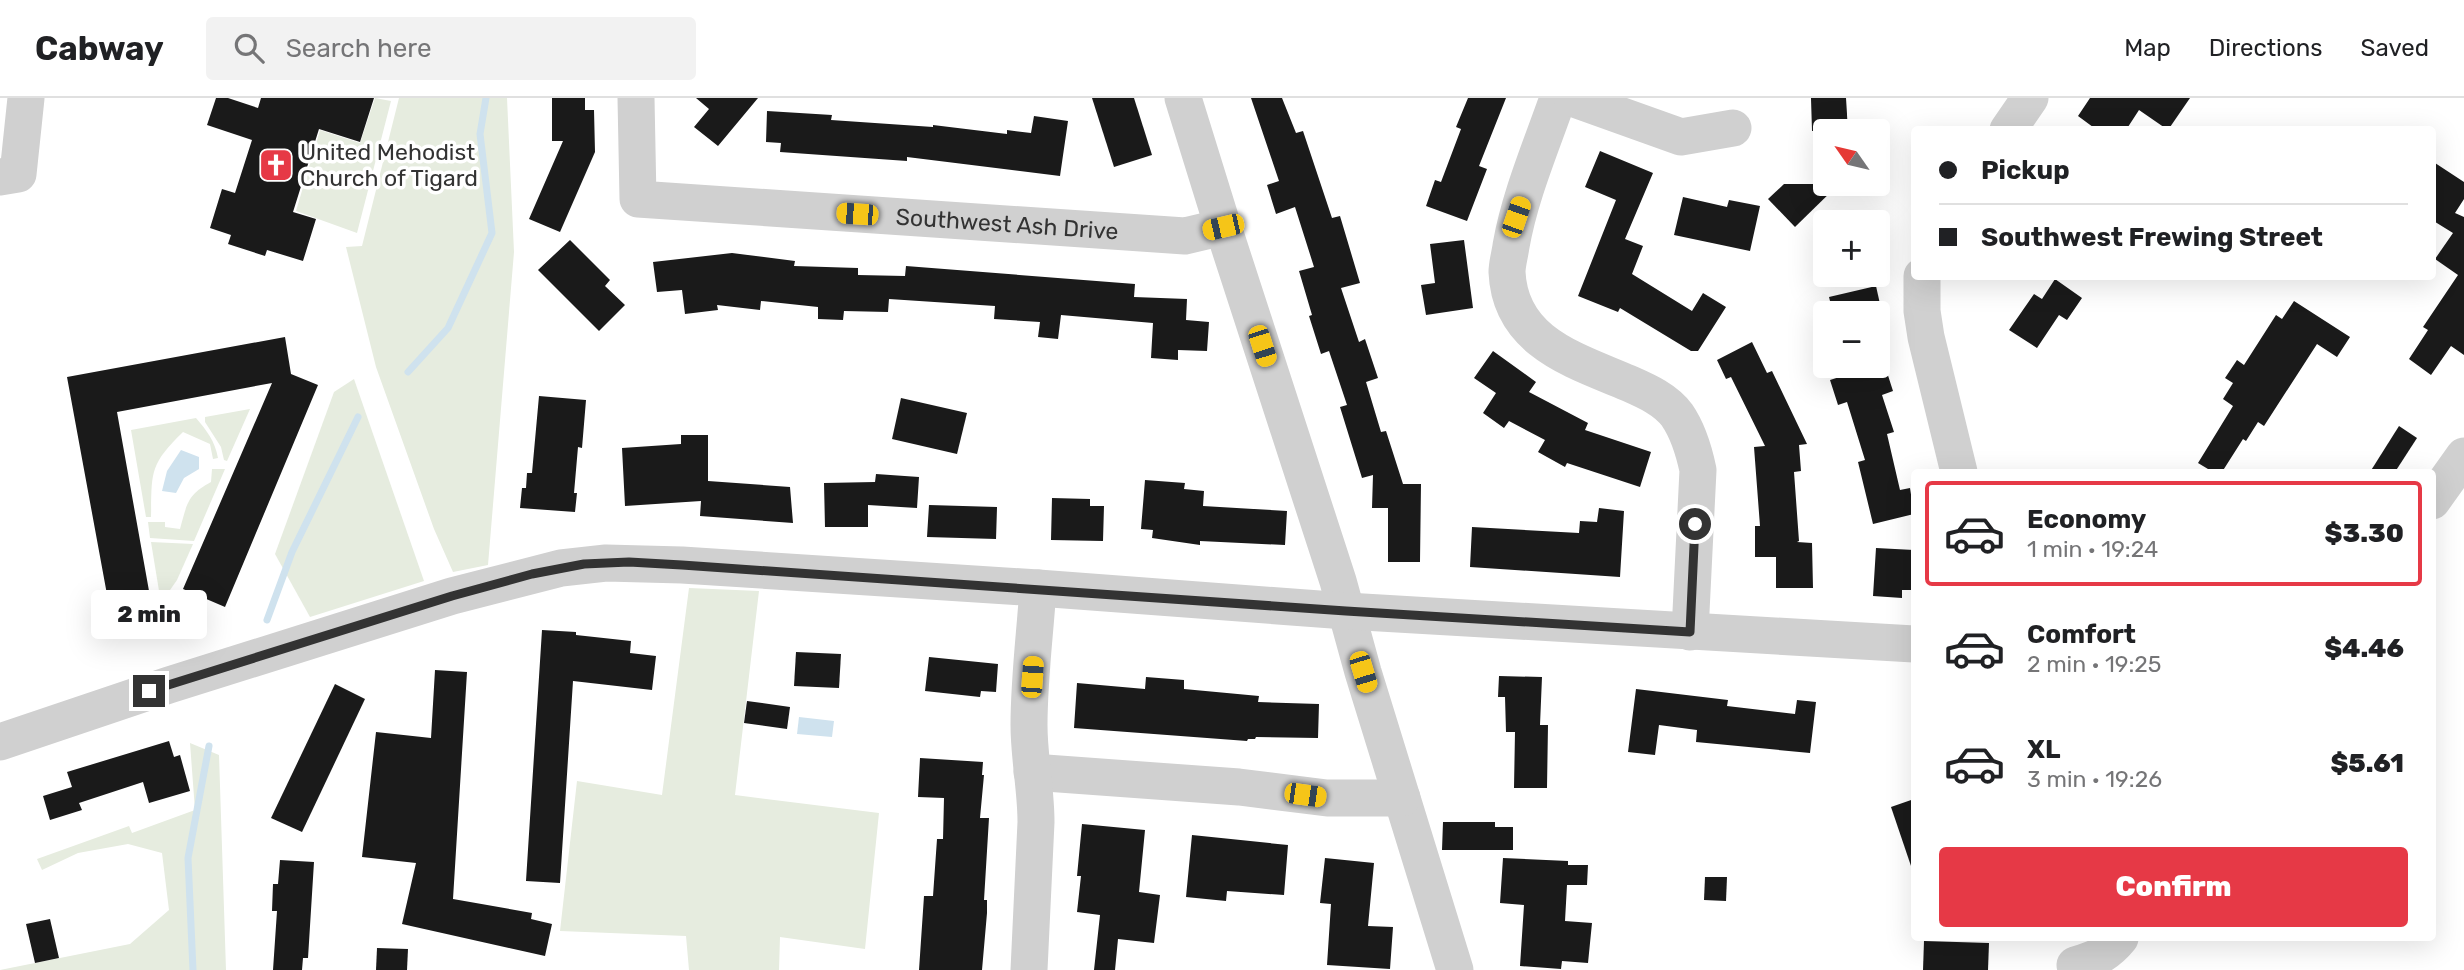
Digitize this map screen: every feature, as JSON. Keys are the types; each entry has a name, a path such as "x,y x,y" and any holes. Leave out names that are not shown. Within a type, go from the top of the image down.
{"street":[{"path":"0,177 18,174 26,98"},
{"name":"Southwest Ash Drive","path":"636,98 638,199 1185,236 1223,227"},
{"path":"1184,98 1338,581 1455,970"},
{"path":"1558,98 1516,217 1507,270 1511,297 1520,317 1533,335 1581,363 1648,392 1677,415 1693,448 1698,470 1690,632"},
{"path":"1572,98 1681,137 1734,128"},
{"path":"2011,126 2030,98"},
{"path":"1922,280 1922,311 1926,337 1958,469"},
{"path":"2436,495 2464,456"},
{"path":"0,742 194,676 452,596 532,574 584,564 655,564 1346,611 1911,644"},
{"path":"1029,970 1036,798 1029,722 1038,589"},
{"path":"1032,772 1239,787 1327,798 1402,798"},
{"path":"2073,958 2098,959 2117,941"}],"shaded area":[{"path":"375,98 391,101 357,233 296,211 320,130 360,143"},
{"path":"399,98 507,98 514,252 488,565 453,572 434,529 376,367 346,247 362,246"},
{"path":"354,379 424,581 310,617 275,554 334,392"},
{"path":"250,409 227,461 224,460 221,447 205,422 205,417"},
{"path":"196,418 210,436 218,458 213,459 210,444 183,432 158,462 153,479 151,517 146,517 131,430"},
{"path":"212,469 225,469 194,541 150,538 148,522 165,522 165,527 180,529 192,496 211,482"},
{"path":"151,542 193,544 177,580 161,603"},
{"path":"689,588 759,591 735,795 879,813 865,949 780,937 779,970 689,970 686,936 560,931 577,781 662,795"},
{"path":"190,743 219,755 226,970 0,970 130,944 169,910 162,853 128,844 78,853 42,870 37,859 129,826 132,833 195,810"}],"water":[{"path":"181,450 199,457 199,469 184,478 176,493 162,491 167,471"},
{"path":"799,717 834,721 832,737 797,734"}],"building":[{"name":"United Mehodist Church of Tigard","path":"216,98 228,98 258,108 261,98 374,98 360,142 319,129 293,212 316,219 303,261 267,250 265,256 228,244 231,235 210,228 222,189 235,193 252,140 207,125"},
{"path":"552,98 585,98 585,110 594,110 595,152 560,232 529,219 563,141 552,141"},
{"path":"696,98 758,98 718,146 694,127 709,109"},
{"path":"1092,98 1134,98 1152,155 1114,167"},
{"path":"1251,98 1282,98 1296,133 1303,131 1332,218 1340,216 1360,283 1341,288 1359,342 1365,339 1378,378 1366,382 1381,432 1386,431 1403,484 1421,484 1420,562 1388,562 1388,508 1372,508 1373,475 1362,478 1340,407 1347,405 1329,351 1321,354 1309,316 1312,315 1299,271 1314,267 1295,207 1276,214 1267,185 1279,181"},
{"path":"1468,98 1506,98 1479,166 1487,169 1467,221 1426,206 1435,180 1441,182 1461,129 1456,127"},
{"path":"1811,98 1846,98 1847,119 1813,119 1812,131"},
{"path":"2090,98 2190,98 2171,126 2162,126 2139,110 2129,126 2092,126 2078,116"},
{"path":"767,111 832,115 831,120 933,125 1007,134 1007,130 1031,133 1034,116 1068,121 1060,176 907,157 907,161 780,152 781,143 766,142"},
{"path":"1600,151 1653,173 1625,239 1643,246 1632,274 1692,311 1703,293 1726,307 1698,351 1691,351 1620,308 1618,312 1578,296 1616,200 1585,187"},
{"path":"2436,164 2464,182 2464,199 2455,213 2464,217 2464,355 2451,346 2431,375 2409,359 2428,330 2423,327 2458,275 2436,260 2453,233 2436,222"},
{"path":"1784,184 1813,184 1813,196 1827,196 1795,227 1768,199"},
{"path":"1683,197 1727,207 1729,200 1760,206 1750,251 1674,235"},
{"path":"570,240 610,280 605,286 625,305 599,331 538,270"},
{"path":"1464,240 1473,308 1426,315 1421,285 1435,283 1430,244"},
{"path":"732,253 795,261 794,266 858,268 858,275 905,276 906,266 1135,284 1134,297 1187,299 1186,320 1209,322 1207,351 1178,350 1178,360 1151,358 1153,323 1061,315 1058,339 1038,337 1040,322 994,319 995,306 889,299 888,312 844,311 843,320 818,319 818,307 761,301 760,310 717,305 718,310 685,314 682,290 657,292 653,262"},
{"path":"2054,280 2082,298 2067,320 2059,315 2037,348 2009,330 2034,294 2042,299"},
{"path":"1876,287 1879,301 1830,301 1829,297"},
{"path":"2294,301 2350,337 2337,357 2317,344 2264,426 2258,422 2246,441 2243,439 2224,469 2208,469 2198,463 2233,406 2223,399 2233,383 2225,378 2237,360 2244,365 2276,315 2282,319"},
{"path":"285,337 291,374 318,385 225,607 183,589 272,383 117,412 156,630 115,638 67,377"},
{"path":"1752,342 1767,373 1772,371 1807,444 1799,445 1801,471 1794,472 1797,542 1812,543 1813,588 1776,588 1776,557 1755,557 1755,526 1760,526 1754,447 1765,446 1731,377 1726,379 1717,360"},
{"path":"1493,351 1536,382 1529,392 1588,423 1585,430 1651,452 1640,487 1567,463 1565,467 1538,452 1545,440 1509,421 1504,428 1483,413 1496,393 1474,378"},
{"path":"1889,378 1893,391 1882,395 1894,432 1887,434 1900,490 1910,488 1911,515 1873,524 1858,462 1865,460 1847,402 1838,405 1830,380"},
{"path":"539,396 586,400 582,448 578,447 575,512 520,508 527,473 532,473"},
{"path":"901,398 967,413 957,454 892,439"},
{"path":"2399,426 2417,438 2397,469 2372,469"},
{"path":"681,435 708,435 708,481 790,487 793,523 700,516 701,501 625,506 622,448 681,444"},
{"path":"876,474 919,477 917,508 868,505 868,527 825,527 824,483 875,482"},
{"path":"1145,480 1185,483 1184,489 1204,491 1203,506 1287,511 1285,545 1200,541 1200,545 1152,538 1153,530 1141,529"},
{"path":"1052,498 1090,499 1090,506 1104,506 1103,541 1051,540"},
{"path":"929,505 997,507 996,539 927,537"},
{"path":"1599,508 1624,511 1620,577 1470,567 1472,527 1579,533 1580,521 1597,522"},
{"path":"1876,548 1911,550 1911,590 1902,590 1902,598 1873,596"},
{"path":"542,630 576,632 576,635 631,641 630,653 656,656 652,690 573,681 560,883 526,881"},
{"path":"796,652 841,654 839,688 794,686"},
{"path":"929,657 998,664 996,692 981,691 980,697 925,691"},
{"path":"435,670 467,672 453,899 532,913 531,919 552,924 545,956 402,924 416,863 362,857 376,732 431,738"},
{"path":"1499,676 1542,677 1540,725 1548,725 1547,788 1514,788 1515,732 1506,732 1505,697 1498,697"},
{"path":"1146,677 1184,680 1184,689 1259,696 1258,702 1319,704 1318,738 1256,737 1247,741 1074,728 1077,683 1145,689"},
{"path":"335,684 365,699 302,832 271,818"},
{"path":"1636,689 1728,700 1727,706 1795,714 1797,700 1816,702 1810,753 1696,742 1697,730 1659,725 1655,755 1628,752"},
{"path":"747,701 790,707 787,729 744,723"},
{"path":"169,741 174,757 180,755 190,791 149,803 143,782 79,803 82,810 50,820 43,796 72,787 67,772"},
{"path":"920,758 983,762 980,818 989,818 984,900 987,900 987,913 982,970 919,970 924,896 933,896 937,839 943,839 944,798 918,797"},
{"path":"1911,800 1911,866 1891,807"},
{"path":"1443,822 1495,822 1495,827 1513,827 1513,850 1442,850"},
{"path":"1082,824 1145,830 1139,892 1160,895 1154,943 1118,939 1115,970 1094,970 1100,915 1077,912"},
{"path":"1192,835 1288,845 1284,895 1227,891 1226,901 1186,897"},
{"path":"1325,858 1374,863 1368,926 1393,927 1390,969 1327,965 1331,904 1320,903"},
{"path":"1503,858 1568,861 1568,865 1588,865 1587,885 1567,885 1565,921 1592,923 1588,963 1562,961 1561,969 1520,966 1524,905 1500,903"},
{"path":"280,860 314,862 308,958 303,958 302,970 273,970 277,911 272,911 273,884 278,884"},
{"path":"1705,877 1727,877 1726,901 1704,900"},
{"path":"50,919 59,958 35,963 26,924"},
{"path":"1924,941 1989,943 1988,970 1923,970"},
{"path":"377,948 408,949 407,970 376,970"}],"waterway":[{"path":"408,372 448,328 492,233 480,134 486,98"},
{"path":"267,620 292,552 358,417"},
{"path":"193,970 188,858 209,746"}],"place":[{"name":"United Mehodist Church of Tigard","path":"276,165"}],"route":[{"path":"149,691 452,596 532,574 584,564 629,562 1690,632 1695,524"}]}
